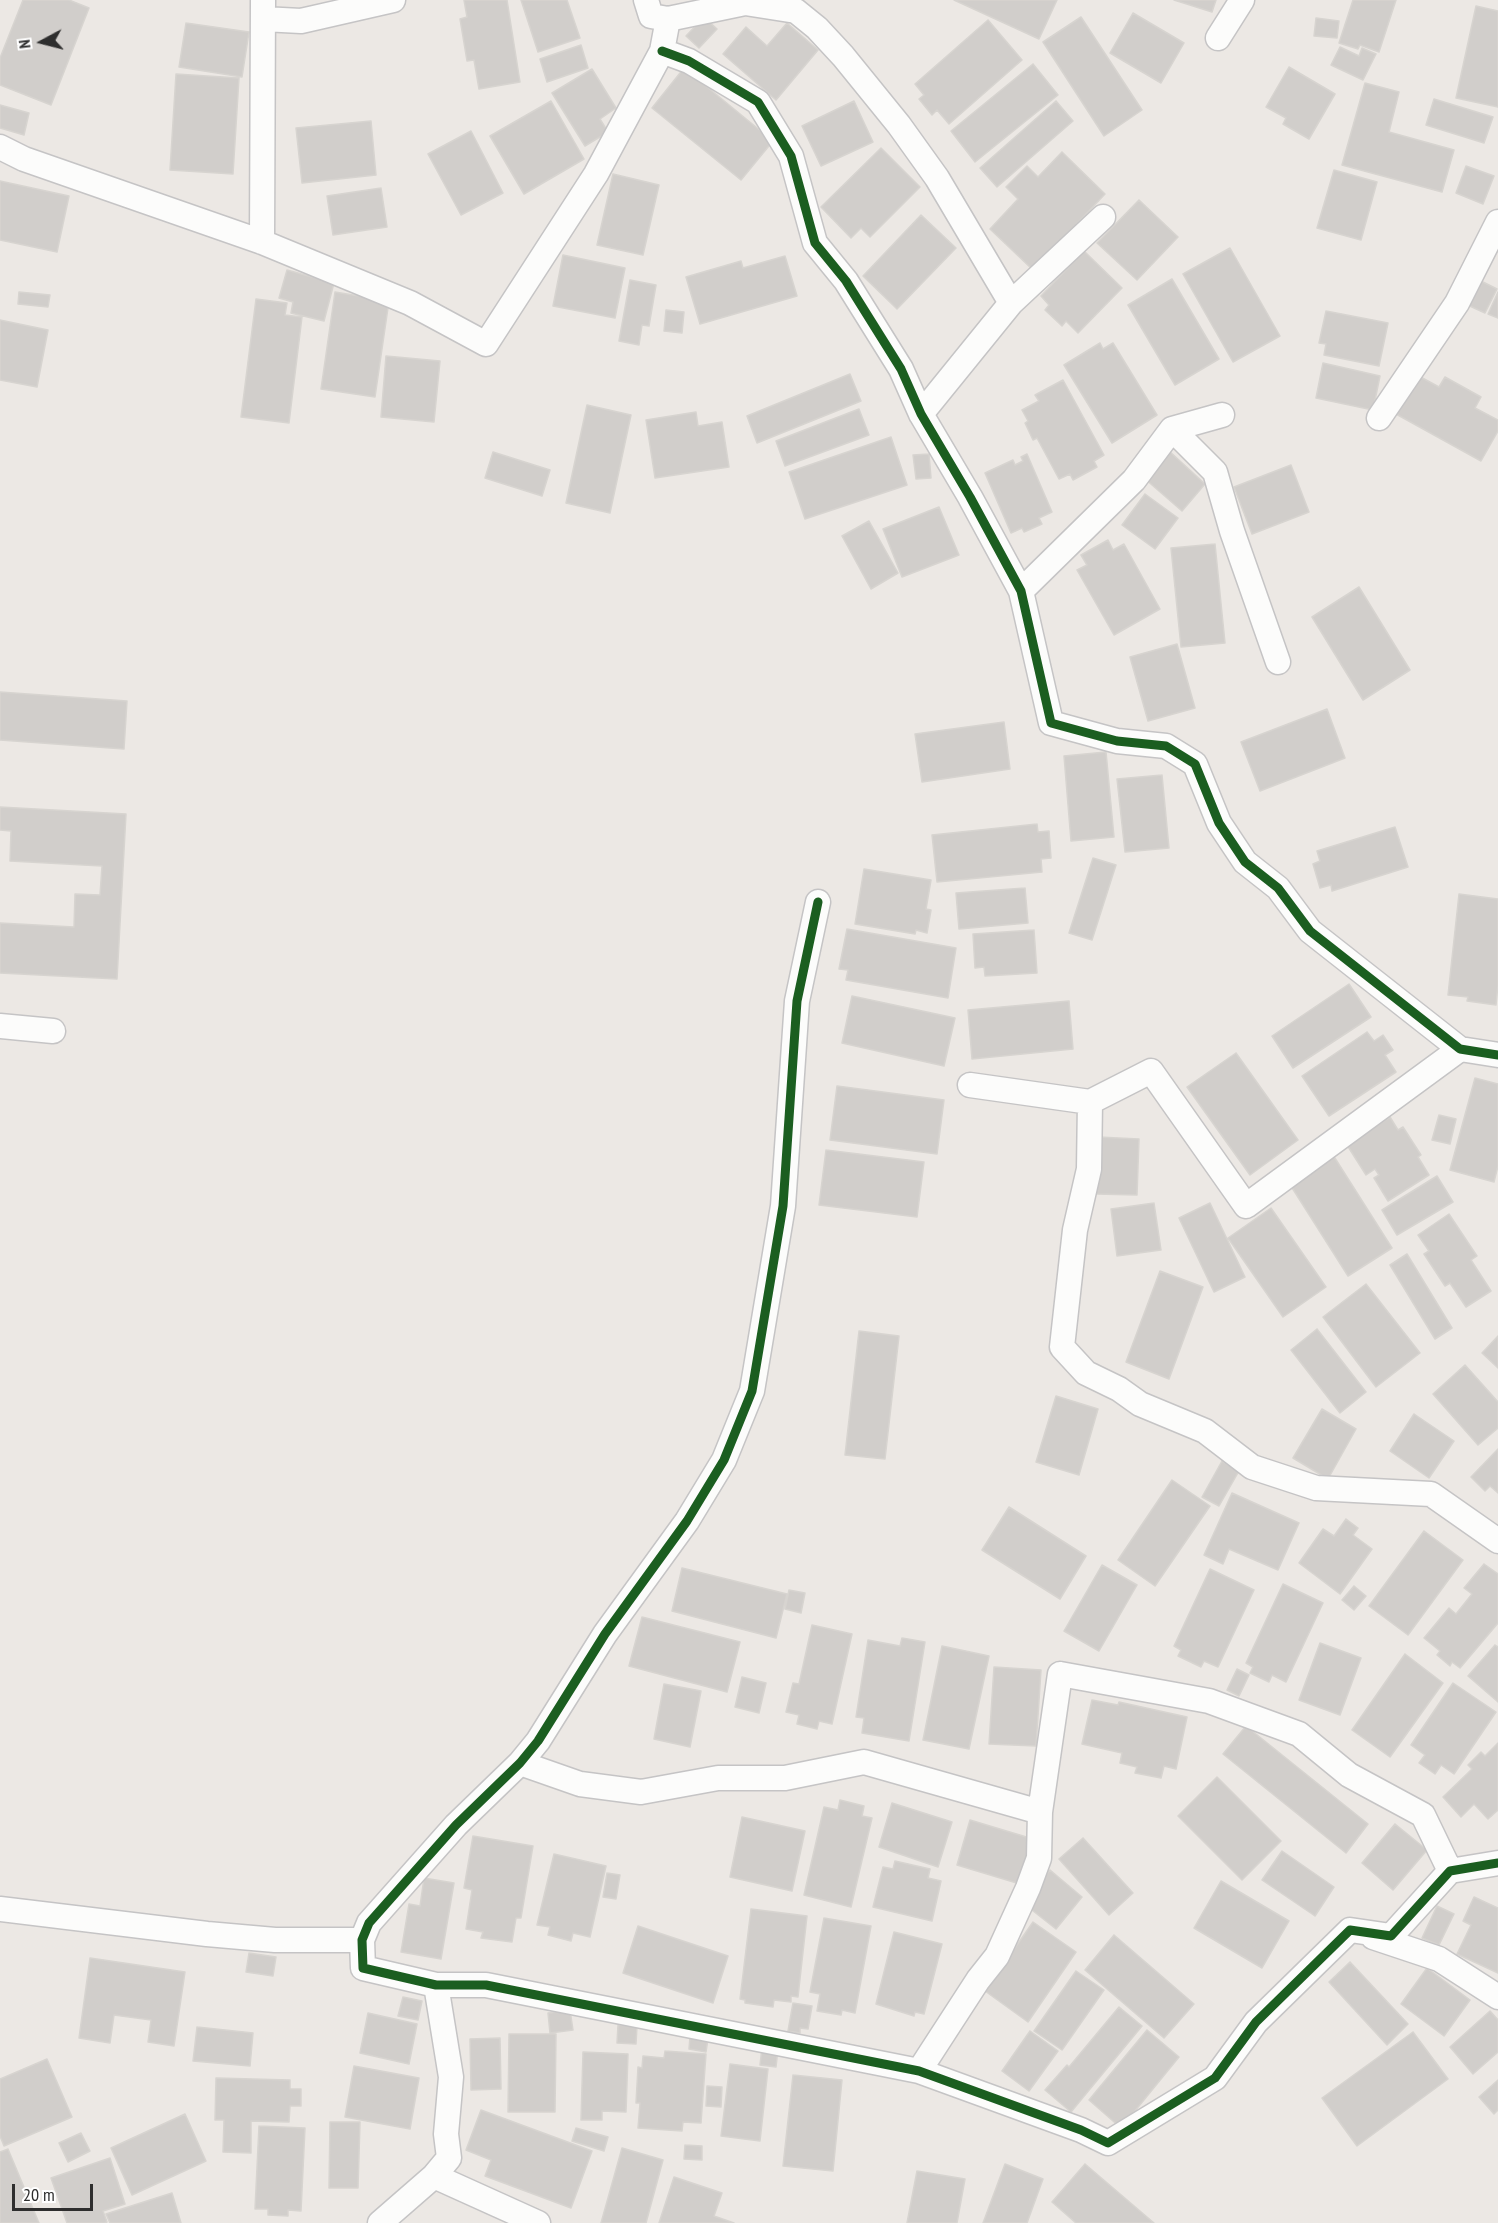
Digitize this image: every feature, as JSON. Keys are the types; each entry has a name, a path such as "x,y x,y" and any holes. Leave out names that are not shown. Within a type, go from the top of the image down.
{"street":[{"path":"262,242 263,9 301,21 393,0"},
{"path":"646,0 651,15 668,19 745,3 796,11 817,28 899,125 936,178 1011,303"},
{"path":"1218,38 1242,0"},
{"path":"0,147 24,159 262,242 410,303 486,344 597,174 662,51 668,19"},
{"path":"662,51 689,61 759,102 791,156 815,243 846,281 901,369 921,414 970,497 1021,591 1051,723 1117,741 1166,746 1195,764 1219,823 1245,862 1278,888 1311,931 1460,1049 1498,1055"},
{"path":"921,414 1011,303 1103,218"},
{"path":"1379,418 1457,303 1498,222"},
{"path":"1021,591 1134,480 1172,429 1222,415"},
{"path":"1172,429 1215,471 1232,531 1278,662"},
{"path":"818,902 797,1001 783,1206 752,1391 724,1460 687,1521 605,1634 538,1741 520,1763 456,1825 369,1923 362,1940 363,1968 436,1985 486,1985 919,2071 1081,2130 1108,2143 1215,2078 1257,2022 1350,1930"},
{"path":"0,1026 53,1031"},
{"path":"970,1085 1090,1102 1151,1071 1246,1206 1460,1049"},
{"path":"1090,1102 1089,1169 1075,1230 1062,1347 1086,1373 1119,1389 1140,1404 1205,1431 1252,1467 1316,1488 1431,1494 1498,1541"},
{"path":"919,2071 978,1980 997,1956 1039,1858 1040,1812 1060,1674 1209,1701 1299,1734 1349,1775 1423,1815 1450,1871"},
{"path":"520,1763 580,1784 641,1792 718,1778 785,1778 864,1762 1040,1812"},
{"path":"1350,1930 1391,1936 1450,1871 1498,1863"},
{"path":"0,1909 275,1940 362,1940"},
{"path":"1350,1930 1438,1959 1498,1997"},
{"path":"380,2223 434,2176 449,2158 446,2134 451,2077 436,1985"},
{"path":"434,2176 538,2223"}],"building":[{"path":"23,0 69,0 89,8 51,105 0,85 0,58"},
{"path":"464,0 507,0 520,82 479,89 474,60 467,61 460,19 467,17"},
{"path":"521,0 567,0 580,38 538,52"},
{"path":"954,0 1057,0 1039,39"},
{"path":"1174,0 1216,0 1212,12"},
{"path":"1353,0 1396,0 1379,52 1360,45 1358,49 1339,43"},
{"path":"1476,6 1498,11 1498,107 1456,98"},
{"path":"1133,13 1184,43 1161,83 1110,53"},
{"path":"704,17 717,29 699,48 686,36"},
{"path":"1081,17 1142,110 1104,136 1043,42"},
{"path":"1316,18 1339,21 1337,38 1314,36"},
{"path":"988,20 1022,60 949,124 937,110 932,115 919,99 924,95 915,84"},
{"path":"186,23 249,32 242,77 179,67"},
{"path":"787,23 818,50 776,100 723,54 746,27 767,46"},
{"path":"581,45 588,68 547,82 540,59"},
{"path":"1340,47 1359,56 1362,48 1376,54 1363,80 1331,65"},
{"path":"1033,64 1058,95 975,162 951,131"},
{"path":"1289,67 1335,94 1309,139 1283,124 1286,118 1266,107"},
{"path":"684,68 773,141 741,180 652,108"},
{"path":"592,69 616,108 600,119 608,132 585,146 552,93"},
{"path":"176,74 239,78 233,174 170,170"},
{"path":"1365,83 1399,92 1389,132 1454,150 1442,192 1342,165"},
{"path":"1434,99 1493,117 1484,143 1426,125"},
{"path":"551,101 584,159 524,194 490,136"},
{"path":"854,101 873,142 821,166 802,126"},
{"path":"1056,101 1073,121 997,187 980,168"},
{"path":"0,105 29,113 24,135 0,128"},
{"path":"371,121 376,175 302,183 296,128"},
{"path":"471,131 503,193 461,215 428,154"},
{"path":"881,148 920,187 870,237 861,228 851,238 821,207"},
{"path":"1062,152 1105,194 1033,270 990,229 1018,199 1006,187 1027,166 1038,177"},
{"path":"1466,166 1494,176 1483,204 1456,193"},
{"path":"1334,170 1377,182 1361,240 1317,228"},
{"path":"613,174 659,185 643,255 597,245"},
{"path":"0,181 69,196 57,252 0,240"},
{"path":"381,188 387,227 333,235 327,196"},
{"path":"1139,200 1178,237 1137,280 1097,243"},
{"path":"921,215 956,248 897,309 863,276"},
{"path":"1230,248 1280,336 1233,362 1183,274"},
{"path":"1084,251 1122,288 1078,333 1066,321 1062,326 1045,310 1049,305 1041,296"},
{"path":"563,255 625,268 615,318 553,306"},
{"path":"785,256 797,296 700,324 686,277 741,261 743,268"},
{"path":"287,270 334,283 324,321 291,313 293,302 279,298"},
{"path":"1473,277 1497,289 1485,313 1461,302"},
{"path":"1172,279 1219,359 1175,385 1128,305"},
{"path":"630,280 656,285 649,326 642,325 639,345 619,341"},
{"path":"19,292 50,295 48,307 18,304"},
{"path":"335,292 389,301 375,397 321,389"},
{"path":"1498,292 1498,318 1488,314"},
{"path":"256,299 287,303 285,315 302,317 289,423 241,417"},
{"path":"666,310 684,312 682,333 664,331"},
{"path":"1326,311 1388,323 1379,366 1324,355 1326,344 1319,343"},
{"path":"0,320 48,330 37,387 0,380"},
{"path":"1100,343 1103,349 1113,343 1157,415 1112,443 1064,365"},
{"path":"386,356 440,361 434,422 381,417"},
{"path":"1323,363 1380,376 1373,410 1316,398"},
{"path":"850,374 861,401 757,443 747,416"},
{"path":"1417,375 1439,387 1445,377 1481,397 1475,408 1498,420 1498,431 1481,461 1396,414"},
{"path":"1063,380 1104,455 1094,461 1097,467 1073,480 1070,474 1059,479 1037,438 1033,440 1025,423 1028,421 1022,410 1039,401 1035,395"},
{"path":"587,405 631,415 610,513 566,503"},
{"path":"859,409 869,435 785,466 776,441"},
{"path":"696,412 698,426 722,422 729,467 655,478 646,420"},
{"path":"891,437 907,485 805,519 789,472"},
{"path":"1168,450 1205,484 1182,511 1144,478"},
{"path":"493,452 550,470 542,496 485,478"},
{"path":"929,454 931,478 916,479 913,455"},
{"path":"1027,454 1052,512 1039,518 1042,524 1024,532 1022,528 1011,533 985,473 1013,460 1015,465 1023,461 1021,457"},
{"path":"1291,465 1309,512 1252,534 1234,487"},
{"path":"1145,494 1178,518 1155,549 1122,525"},
{"path":"939,507 959,555 902,577 883,529"},
{"path":"869,521 898,573 871,589 842,536"},
{"path":"1108,540 1113,550 1124,544 1160,609 1114,635 1077,570 1087,565 1081,555"},
{"path":"1215,544 1225,643 1181,647 1171,548"},
{"path":"1359,587 1410,670 1363,700 1312,617"},
{"path":"1177,644 1195,708 1148,721 1130,657"},
{"path":"0,692 127,701 124,749 0,740"},
{"path":"1327,709 1345,758 1260,791 1241,742"},
{"path":"1004,722 1010,769 922,782 915,734"},
{"path":"1106,752 1114,837 1071,841 1064,756"},
{"path":"1162,775 1169,848 1125,852 1117,779"},
{"path":"0,807 126,814 117,979 0,973 0,923 74,927 75,894 100,895 102,866 10,861 11,831 0,830"},
{"path":"1037,824 1038,832 1049,831 1051,858 1041,859 1042,872 937,882 932,835"},
{"path":"1395,827 1408,867 1332,891 1331,885 1320,888 1313,864 1320,861 1317,851"},
{"path":"1093,858 1116,865 1092,940 1069,933"},
{"path":"864,869 931,880 926,909 931,910 927,933 916,930 915,934 855,924"},
{"path":"1025,888 1028,923 959,929 956,893"},
{"path":"1459,894 1498,899 1496,1005 1467,1001 1468,997 1448,995"},
{"path":"847,929 956,948 948,998 846,980 848,970 839,969"},
{"path":"1034,930 1037,973 985,976 984,967 975,968 973,934"},
{"path":"1349,984 1371,1017 1293,1068 1272,1036"},
{"path":"852,996 955,1018 944,1066 842,1043"},
{"path":"1069,1001 1073,1049 972,1059 968,1010"},
{"path":"1367,1032 1374,1041 1383,1035 1393,1050 1385,1055 1396,1072 1329,1116 1302,1076"},
{"path":"1236,1053 1298,1140 1250,1175 1187,1087"},
{"path":"1475,1078 1498,1084 1498,1166 1494,1182 1450,1170"},
{"path":"837,1086 944,1100 937,1154 830,1140"},
{"path":"1439,1115 1456,1119 1450,1144 1432,1140"},
{"path":"1390,1117 1398,1130 1403,1127 1421,1155 1418,1157 1429,1175 1388,1201 1374,1178 1379,1175 1375,1169 1366,1175 1347,1145"},
{"path":"1098,1137 1139,1139 1137,1195 1096,1194"},
{"path":"826,1150 924,1162 917,1217 819,1205"},
{"path":"1333,1155 1392,1248 1348,1276 1289,1183"},
{"path":"1437,1176 1453,1202 1397,1235 1382,1210"},
{"path":"1154,1203 1161,1250 1117,1256 1111,1209"},
{"path":"1210,1203 1245,1277 1214,1292 1179,1218"},
{"path":"1271,1208 1326,1287 1283,1317 1228,1238"},
{"path":"1449,1214 1477,1256 1471,1260 1491,1291 1466,1307 1450,1283 1445,1286 1424,1254 1429,1251 1418,1235"},
{"path":"1407,1254 1452,1328 1435,1339 1390,1265"},
{"path":"1160,1271 1203,1287 1169,1379 1126,1362"},
{"path":"1366,1284 1420,1353 1376,1387 1323,1317"},
{"path":"1317,1329 1366,1392 1340,1413 1291,1350"},
{"path":"859,1331 899,1336 885,1459 845,1455"},
{"path":"1498,1336 1498,1368 1482,1353"},
{"path":"1465,1365 1498,1402 1498,1428 1478,1445 1433,1394"},
{"path":"1056,1396 1098,1409 1079,1475 1036,1462"},
{"path":"1322,1409 1356,1429 1328,1479 1293,1458"},
{"path":"1414,1414 1454,1441 1429,1478 1390,1451"},
{"path":"1498,1449 1498,1493 1490,1486 1485,1491 1471,1477"},
{"path":"1222,1461 1239,1471 1219,1506 1202,1497"},
{"path":"1172,1480 1210,1506 1155,1586 1118,1560"},
{"path":"1232,1493 1299,1523 1278,1570 1229,1549 1223,1564 1204,1555"},
{"path":"1009,1507 1086,1556 1060,1599 982,1550"},
{"path":"1346,1519 1358,1528 1353,1535 1372,1549 1340,1594 1299,1563 1323,1529 1334,1536"},
{"path":"1424,1531 1463,1560 1408,1635 1369,1606"},
{"path":"1484,1564 1498,1574 1498,1623 1460,1668 1452,1662 1450,1666 1437,1655 1440,1651 1424,1638 1449,1608 1456,1614 1472,1594 1464,1588"},
{"path":"1102,1565 1137,1585 1099,1651 1064,1631"},
{"path":"682,1568 787,1594 776,1638 672,1611"},
{"path":"1210,1569 1254,1590 1218,1667 1204,1661 1201,1667 1178,1656 1181,1650 1174,1646"},
{"path":"1283,1584 1323,1603 1286,1682 1272,1675 1269,1682 1250,1673 1253,1667 1246,1663"},
{"path":"1354,1586 1366,1596 1354,1610 1342,1600"},
{"path":"789,1590 805,1593 801,1613 785,1609"},
{"path":"642,1617 740,1642 727,1692 629,1666"},
{"path":"812,1625 852,1634 832,1724 819,1721 817,1729 797,1724 799,1715 786,1712 793,1683 799,1684"},
{"path":"902,1638 925,1642 909,1741 862,1733 864,1718 856,1717 868,1640 900,1646"},
{"path":"1320,1643 1361,1658 1340,1715 1299,1700"},
{"path":"1495,1645 1498,1647 1498,1702 1468,1676"},
{"path":"942,1646 989,1656 969,1749 923,1740"},
{"path":"1405,1654 1443,1683 1390,1757 1352,1730"},
{"path":"994,1667 1041,1670 1036,1746 989,1744"},
{"path":"1237,1669 1249,1675 1239,1696 1227,1690"},
{"path":"742,1677 766,1683 759,1713 735,1707"},
{"path":"1453,1683 1496,1712 1454,1774 1441,1765 1435,1774 1419,1763 1425,1755 1411,1745"},
{"path":"664,1684 701,1691 690,1747 654,1739"},
{"path":"1092,1700 1118,1705 1119,1702 1187,1717 1176,1769 1164,1766 1161,1778 1135,1773 1137,1767 1120,1763 1122,1753 1082,1744"},
{"path":"1246,1726 1368,1824 1346,1853 1223,1754"},
{"path":"1498,1743 1498,1810 1488,1819 1474,1804 1461,1817 1443,1797 1472,1769 1468,1765 1481,1752 1485,1756"},
{"path":"1217,1777 1281,1841 1242,1880 1178,1816"},
{"path":"840,1800 864,1806 862,1816 872,1818 851,1907 804,1895 824,1807 838,1810"},
{"path":"892,1803 952,1822 938,1867 879,1847"},
{"path":"742,1817 805,1831 792,1891 730,1877"},
{"path":"970,1820 1033,1839 1020,1884 957,1865"},
{"path":"1395,1824 1427,1850 1393,1890 1362,1863"},
{"path":"473,1836 533,1846 521,1918 516,1918 512,1942 481,1938 483,1932 466,1929 472,1890 464,1888"},
{"path":"1083,1838 1133,1893 1109,1915 1059,1859"},
{"path":"1282,1851 1334,1887 1315,1916 1262,1880"},
{"path":"554,1854 606,1866 590,1937 573,1933 571,1941 548,1935 550,1927 537,1925"},
{"path":"895,1861 930,1869 928,1878 941,1881 932,1921 873,1907 883,1867 893,1869"},
{"path":"1050,1870 1082,1897 1056,1929 1023,1903"},
{"path":"607,1873 620,1875 616,1899 603,1897"},
{"path":"424,1878 454,1883 441,1959 401,1952 409,1904 420,1906"},
{"path":"1221,1881 1289,1921 1262,1968 1194,1928"},
{"path":"1474,1897 1498,1908 1498,1973 1457,1954 1471,1925 1463,1921"},
{"path":"1437,1906 1454,1914 1439,1945 1422,1938"},
{"path":"751,1909 807,1916 798,1997 791,1996 791,2002 774,2000 773,2007 745,2003 745,2000 740,1999"},
{"path":"824,1918 871,1926 855,2013 842,2010 841,2015 817,2011 820,1994 810,1992"},
{"path":"1033,1922 1076,1952 1028,2022 985,1991"},
{"path":"638,1926 728,1956 713,2003 623,1973"},
{"path":"894,1932 942,1944 924,2014 915,2012 914,2016 876,2004"},
{"path":"1114,1935 1194,2004 1164,2038 1085,1970"},
{"path":"249,1953 276,1957 273,1976 246,1972"},
{"path":"90,1958 185,1972 174,2046 148,2042 151,2020 114,2015 110,2043 79,2038"},
{"path":"1350,1962 1408,2024 1387,2045 1329,1982"},
{"path":"1427,1968 1470,2000 1444,2036 1401,2004"},
{"path":"1076,1971 1104,1990 1062,2050 1034,2031"},
{"path":"403,1997 422,2001 418,2020 398,2016"},
{"path":"793,2003 812,2006 808,2029 800,2028 800,2033 788,2031"},
{"path":"1119,2007 1142,2026 1071,2112 1045,2090 1067,2065 1069,2067"},
{"path":"570,2010 573,2030 550,2033 548,2013"},
{"path":"1490,2011 1498,2020 1498,2052 1473,2074 1450,2047"},
{"path":"368,2013 417,2024 409,2064 360,2053"},
{"path":"618,2025 637,2026 636,2044 617,2043"},
{"path":"197,2027 253,2033 250,2066 193,2061"},
{"path":"1147,2030 1179,2057 1121,2128 1089,2100"},
{"path":"1030,2031 1058,2051 1029,2091 1002,2071"},
{"path":"1413,2032 1448,2079 1357,2146 1322,2098"},
{"path":"509,2034 556,2034 555,2112 508,2112"},
{"path":"690,2037 708,2039 706,2052 689,2049"},
{"path":"500,2038 501,2089 471,2090 470,2039"},
{"path":"762,2047 778,2049 776,2067 760,2065"},
{"path":"665,2051 706,2054 701,2123 683,2122 682,2131 638,2128 640,2103 636,2103 638,2067 642,2068 643,2056 664,2058"},
{"path":"583,2052 628,2054 626,2112 602,2111 602,2120 581,2120"},
{"path":"47,2059 72,2117 4,2146 0,2136 0,2079"},
{"path":"730,2064 768,2069 760,2141 721,2136"},
{"path":"354,2066 419,2078 410,2129 345,2117"},
{"path":"793,2075 842,2080 833,2171 783,2166"},
{"path":"216,2078 290,2080 290,2089 301,2089 301,2106 290,2106 289,2122 251,2121 251,2153 223,2152 224,2120 215,2120"},
{"path":"1498,2080 1498,2110 1494,2114 1479,2097"},
{"path":"707,2086 722,2087 721,2107 706,2106"},
{"path":"481,2110 592,2151 571,2208 485,2176 491,2160 466,2150"},
{"path":"185,2114 206,2161 132,2195 111,2148"},
{"path":"330,2122 360,2122 358,2188 329,2188"},
{"path":"259,2126 305,2128 301,2211 288,2210 288,2216 268,2215 268,2209 255,2209"},
{"path":"576,2128 608,2137 604,2151 572,2141"},
{"path":"81,2133 90,2151 68,2162 59,2143"},
{"path":"685,2145 702,2146 702,2160 684,2159"},
{"path":"622,2148 663,2160 646,2223 601,2223"},
{"path":"8,2149 39,2223 0,2223 0,2152"},
{"path":"110,2158 125,2204 103,2211 107,2222 104,2223 67,2223 51,2178"},
{"path":"1005,2164 1043,2179 1027,2223 983,2223"},
{"path":"1085,2164 1154,2223 1076,2223 1052,2202"},
{"path":"917,2171 965,2179 957,2223 907,2223"},
{"path":"674,2177 722,2193 714,2216 734,2223 659,2223"},
{"path":"172,2193 181,2223 110,2223 106,2214"}],"cycle path":[{"path":"662,51 689,61 758,102 791,156 815,243 846,281 901,369 921,414 970,497 1021,591 1051,723 1117,741 1166,746 1195,764 1219,823 1245,862 1278,888 1310,931 1460,1049 1498,1055"},
{"path":"818,902 797,1001 783,1206 752,1391 724,1460 687,1521 605,1634 538,1741 520,1763 456,1825 369,1923 362,1940 363,1968 436,1985 486,1985 919,2071 1081,2130 1108,2143 1215,2078 1256,2022 1350,1930 1391,1936 1450,1871 1498,1863"}]}
